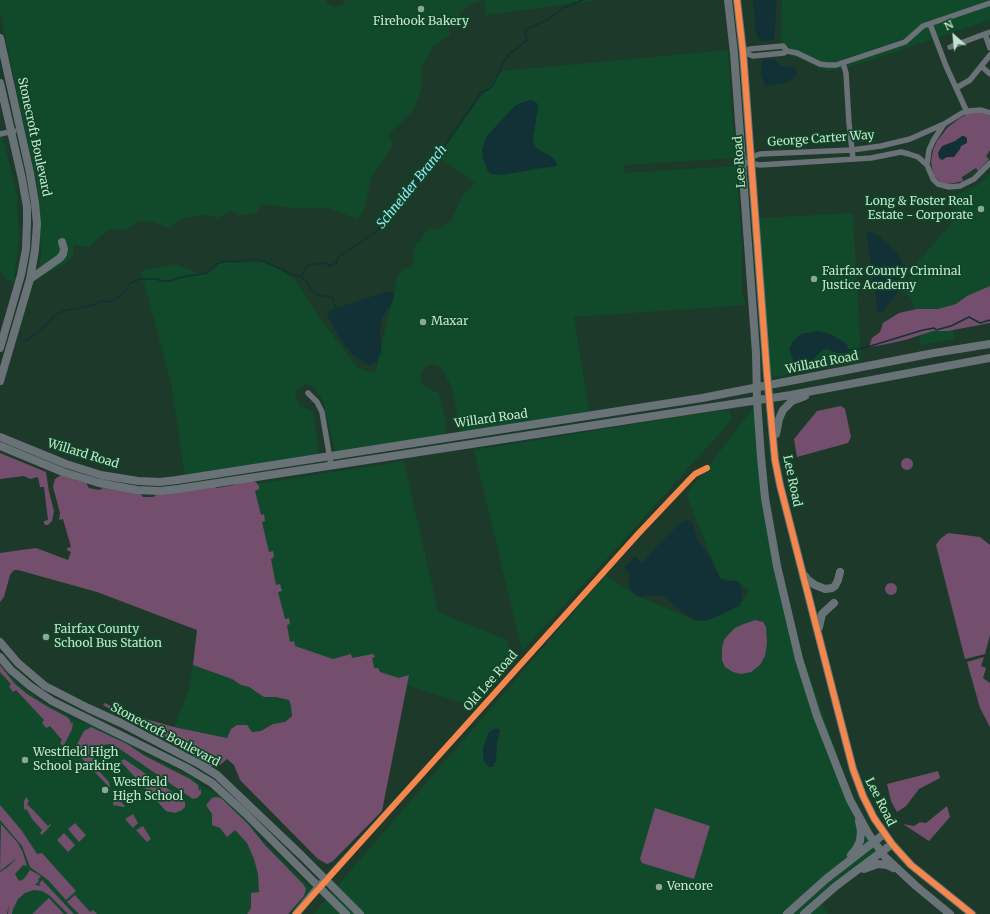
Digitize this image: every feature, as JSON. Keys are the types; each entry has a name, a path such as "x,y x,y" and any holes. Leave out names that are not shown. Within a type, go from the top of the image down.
{"main road":[{"name":"Lee Road","path":"728,0 734,53 756,353 756,388 765,498 778,573 800,659 817,716 841,779 857,813 881,852 898,870 950,914"},
{"name":"Lee Road","path":"737,0 743,52 773,446 777,469 819,636 858,782 871,812 884,834 911,864 972,914"},
{"name":"Stonecroft Boulevard","path":"0,38 30,173 35,203 36,224 35,250 30,279 0,381"},
{"name":"Stonecroft Boulevard","path":"0,83 25,192 27,207 26,249 21,275 0,348"},
{"path":"30,279 60,258 64,250 62,242"},
{"name":"Willard Road","path":"0,437 66,464 101,475 138,481 160,482 606,414 768,386 920,356 990,344"},
{"name":"Willard Road","path":"0,446 63,472 99,483 137,490 160,491 770,398 990,358"},
{"path":"777,469 776,431 779,419 784,409 796,399 832,387"},
{"path":"803,572 812,583 825,589 835,586 840,572"},
{"path":"819,636 819,624 822,614 834,603"},
{"name":"Stonecroft Boulevard","path":"0,642 18,663 45,686 121,723 217,775 326,879 360,914"},
{"name":"Stonecroft Boulevard","path":"0,657 24,682 52,701 185,767 212,783 223,792 294,862 318,888 346,914"},
{"path":"832,875 859,845 861,831 857,813"},
{"path":"787,914 832,875 884,834"},
{"path":"804,914 836,886 892,844"},
{"path":"836,886 874,865 882,864 898,870"},
{"name":"Old Lee Road","path":"296,914 326,879"}],"street":[{"path":"743,52 753,56 784,53 787,51 797,53 824,65 836,65 905,42 919,28 990,3"},
{"path":"930,24 946,66 967,112"},
{"path":"950,47 987,33 990,48"},
{"path":"956,88 970,80 990,56"},
{"path":"842,63 846,73 853,159"},
{"path":"982,67 990,74"},
{"name":"George Carter Way","path":"742,162 751,160 760,154 852,150 881,146 910,139 944,124 962,113 974,110 990,113"},
{"name":"George Carter Way","path":"927,165 929,150 944,124"},
{"path":"0,134 21,129"},
{"name":"George Carter Way","path":"751,160 760,165 871,158 901,152 918,157 927,165 933,179 938,184 949,187 956,187 974,179 990,162"},
{"path":"308,393 317,402 322,412 331,465"},
{"name":"Old Lee Road","path":"326,879 638,534 695,474 707,468"}],"shaded area":[{"path":"3,0 326,0 327,3 334,7 342,6 346,0 484,0 469,5 449,25 450,35 432,47 422,67 421,91 413,111 389,134 393,146 372,176 363,213 357,219 328,208 290,208 262,204 256,213 239,216 231,210 218,218 204,215 181,218 169,228 153,222 140,221 125,230 109,229 89,247 74,245 73,256 65,264 38,278 42,243 40,242 38,190 0,12 0,2"},
{"path":"484,0 600,0 486,15"},
{"path":"782,0 990,0 990,20 846,68 827,71 790,55 781,38"},
{"path":"728,50 735,158 624,165 624,173 736,166 742,248 742,294 746,305 574,317 589,412 464,432 460,430 452,387 440,367 433,364 426,366 421,372 420,380 426,388 439,393 447,428 443,435 335,451 323,401 314,387 305,384 297,389 295,397 299,405 313,412 319,449 317,454 185,475 171,383 141,271 175,264 202,274 214,269 222,261 270,263 295,280 316,313 357,367 375,374 398,275 403,269 414,266 412,265 416,242 420,243 424,234 431,228 439,229 451,221 463,195 475,183 436,155 501,71","holes":["526,101 538,106 533,141 536,148 553,158 551,167 512,173 491,174 487,171 483,158 484,143 487,136 509,112 521,103"]},
{"path":"969,113 982,113 990,116 990,150 986,156 989,159 978,171 976,168 962,177 963,181 949,184 941,182 934,176 933,172 931,162 933,150 937,141 948,127"},
{"path":"0,126 17,195 19,237 14,282 7,280 0,270"},
{"path":"990,173 990,284 954,326 954,339 921,345 912,299 900,288 913,274 910,271 956,218 956,195 978,185"},
{"path":"853,213 861,361 767,378 759,218"},
{"path":"990,286 990,323 948,331 933,331 905,340 869,347 872,338 880,332 883,323 899,313 917,309 938,309 956,304 967,296"},
{"path":"841,406 845,409 851,437 848,443 797,457 794,439 817,411"},
{"path":"754,407 788,613 857,813 881,852 819,901 828,914 313,914 606,575 637,596 695,620 705,621 739,606 750,590 736,581 720,578 686,495"},
{"path":"723,410 729,411 732,417 730,422 522,651 474,450"},
{"path":"0,453 46,472 54,511 52,521 48,525 45,525 44,523 44,521 48,520 44,487 40,487 38,477 30,479 24,476 0,479"},
{"path":"905,458 909,458 913,464 909,470 905,470 901,466 901,462"},
{"path":"404,461 438,612 507,640 513,662 473,706 286,648 249,485"},
{"path":"61,475 86,483 89,488 99,490 103,488 141,494 143,497 153,497 156,495 214,486 217,488 234,485 239,482 254,480 259,486 259,489 255,491 261,515 264,514 265,521 262,522 269,552 273,551 274,557 271,559 276,585 280,584 282,591 278,592 285,619 289,618 290,624 287,625 290,642 294,641 295,646 333,659 351,654 352,658 373,654 375,657 372,658 374,668 378,668 380,672 399,678 409,675 382,811 333,861 327,864 318,859 240,780 234,765 227,759 220,765 210,766 156,732 103,705 105,703 124,713 174,727 227,738 231,729 237,725 247,725 252,732 261,731 273,724 285,722 292,716 289,700 276,697 264,697 249,687 241,685 232,679 193,665 197,630 97,592 14,570 10,575 4,597 0,602 0,553 36,548 68,560 71,552 67,550 67,548 71,547 63,519 59,520 60,513 53,487 55,479"},
{"path":"948,533 980,537 990,545 990,635 985,654 965,659 936,545 940,539"},
{"path":"891,583 895,585 897,589 895,593 891,595 887,593 885,589 887,585"},
{"path":"755,620 763,622 766,627 767,643 765,656 760,665 751,672 741,674 733,672 725,667 722,660 724,640 735,628"},
{"path":"984,657 981,666 986,668 983,678 990,683 990,727 980,708 967,662"},
{"name":"Westfield High School","path":"0,662 19,685 46,704 72,719 93,725 129,743 147,755 192,777 198,781 201,786 220,795 250,823 263,840 312,889 289,914 0,914"},
{"path":"0,665 15,684 27,694 67,717 71,724 73,722 72,729 64,745 60,743 62,740 50,726 46,728 42,723 44,720 16,690 13,692 9,687 11,684 0,672"},
{"path":"193,665 232,679 241,685 249,687 264,697 276,697 289,700 292,716 285,722 273,724 261,731 252,732 231,729 227,738 174,727 189,689"},
{"path":"91,727 127,744 145,756 190,779 198,785 199,791 201,789 201,794 197,798 193,799 117,747 109,744 98,748 95,752 94,758 95,765 98,768 97,769 109,782 109,787 74,750 84,731"},
{"path":"124,759 183,799 185,802 185,807 175,813 166,811 122,763 121,761"},
{"path":"938,771 940,778 919,789 906,806 897,812 891,801 887,784"},
{"path":"114,794 125,806 124,807 113,805"},
{"path":"26,797 29,801 27,804 48,826 50,824 51,825 42,835 40,833 42,830 32,819 27,810 24,809 24,801"},
{"path":"212,798 221,798 248,824 264,844 303,884 306,889 304,896 288,914 247,914 251,908 251,893 259,892 258,874 254,859 247,843 235,830 227,837 220,828 212,825 212,814 206,805"},
{"path":"0,805 22,831 37,854 42,853 76,891 66,900 48,880 30,867 22,846 0,820"},
{"path":"947,806 950,817 929,841 903,824 914,826 920,822 926,823"},
{"path":"655,808 710,826 694,879 642,863 640,859"},
{"path":"133,814 138,823 133,828 125,819"},
{"path":"0,823 18,843 23,853 27,866 23,865 15,874 19,881 24,879 30,870 39,875 41,877 35,885 41,886 39,884 42,880 74,914 68,914 49,895 42,891 34,890 25,893 18,899 12,914 8,914 9,904 7,914 0,914 0,872 8,867 17,858 0,871"},
{"path":"75,823 86,835 79,842 68,829"},
{"path":"143,826 151,839 147,842 136,830"},
{"path":"64,833 75,845 68,852 57,840"},
{"path":"75,895 90,912 93,910 97,914 79,914 67,902"},
{"path":"49,898 64,914 32,914"}],"water":[{"path":"753,0 777,0 774,40 760,41 756,34"},
{"path":"774,59 782,66 796,67 797,75 788,82 766,87 761,73 762,60"},
{"path":"531,100 537,103 538,106 533,137 534,145 536,148 553,158 557,164 555,167 502,175 491,174 488,171 483,158 482,149 487,136 515,106"},
{"path":"962,136 967,138 967,143 961,146 954,157 947,157 942,160 939,158 938,153 942,146 955,141"},
{"path":"868,232 875,233 898,253 902,263 909,268 900,281 897,293 882,313 878,313 867,236"},
{"path":"389,291 394,295 391,304 383,315 380,326 381,353 376,362 368,365 354,356 340,339 327,315 328,312 336,308"},
{"path":"817,331 828,333 847,344 849,353 837,353 827,349 823,350 810,362 800,364 794,362 789,349 793,341 801,334"},
{"path":"686,520 693,524 698,541 708,554 720,578 723,581 736,581 741,587 742,599 739,606 705,621 695,620 688,616 663,596 637,596 630,589 630,574 624,568 635,556 642,563 681,522"},
{"path":"496,728 500,730 496,761 493,767 489,767 485,763 483,757 483,748 489,732"}],"waterway":[{"name":"Schneider Branch","path":"25,341 39,332 55,315 64,311 94,305 100,301 107,302 114,300 127,290 129,284 140,279 170,281 182,277 207,273 216,264 223,262 237,262 253,259 263,261 296,276 301,276 308,265 325,263 330,266 336,263 338,257 374,233 385,223 388,219 390,210 399,204 402,197 419,175 446,144 480,93 492,86 502,64 511,52 527,40 525,30 549,19 562,8 583,0"},
{"path":"302,274 302,277 309,284 310,289 316,295 332,297 336,308"},
{"path":"848,350 864,348 923,330 934,328 936,330 951,326 969,317 980,323 990,320"}],"cycle path":[{"path":"737,0 743,52 767,374 775,460 780,485 830,680 853,769 863,796 874,818 892,844 911,865 972,914"},
{"path":"296,914 638,534 695,474 707,468"}],"place":[{"name":"Firehook Bakery","path":"421,9"},
{"name":"Long & Foster Real Estate - Corporate","path":"981,209"},
{"name":"Fairfax County Criminal Justice Academy","path":"814,279"},
{"name":"Maxar","path":"423,322"},
{"name":"Fairfax County School Bus Station","path":"46,637"},
{"name":"Westfield High School parking","path":"25,760"},
{"name":"Westfield High School","path":"105,790"},
{"name":"Vencore","path":"659,887"}]}
